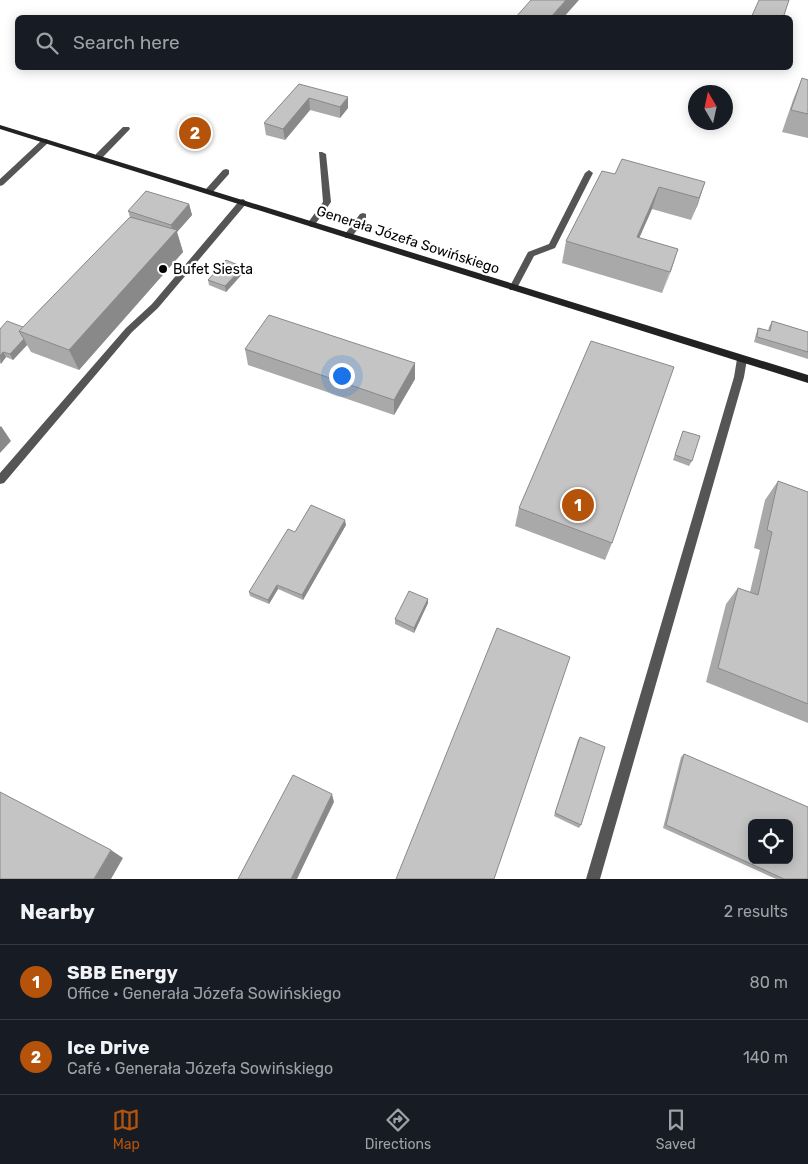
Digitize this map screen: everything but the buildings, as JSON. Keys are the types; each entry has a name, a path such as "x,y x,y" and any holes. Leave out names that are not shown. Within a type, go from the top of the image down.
{"street":[{"name":"Generała Józefa Sowińskiego","path":"0,126 808,379"}],"lane":[{"path":"99,156 126,129"},
{"path":"0,183 46,141"},
{"path":"311,224 327,202 322,154"},
{"path":"209,191 226,172"},
{"path":"513,288 531,254 552,246 589,173"},
{"path":"0,480 123,337 155,306 243,202"},
{"path":"348,236 363,216"},
{"path":"593,879 736,386 742,359"}],"place":[{"name":"Ice Drive","path":"195,133"},
{"name":"Bufet Siesta","path":"163,269"},
{"name":"SBB Energy","path":"578,505"}]}
